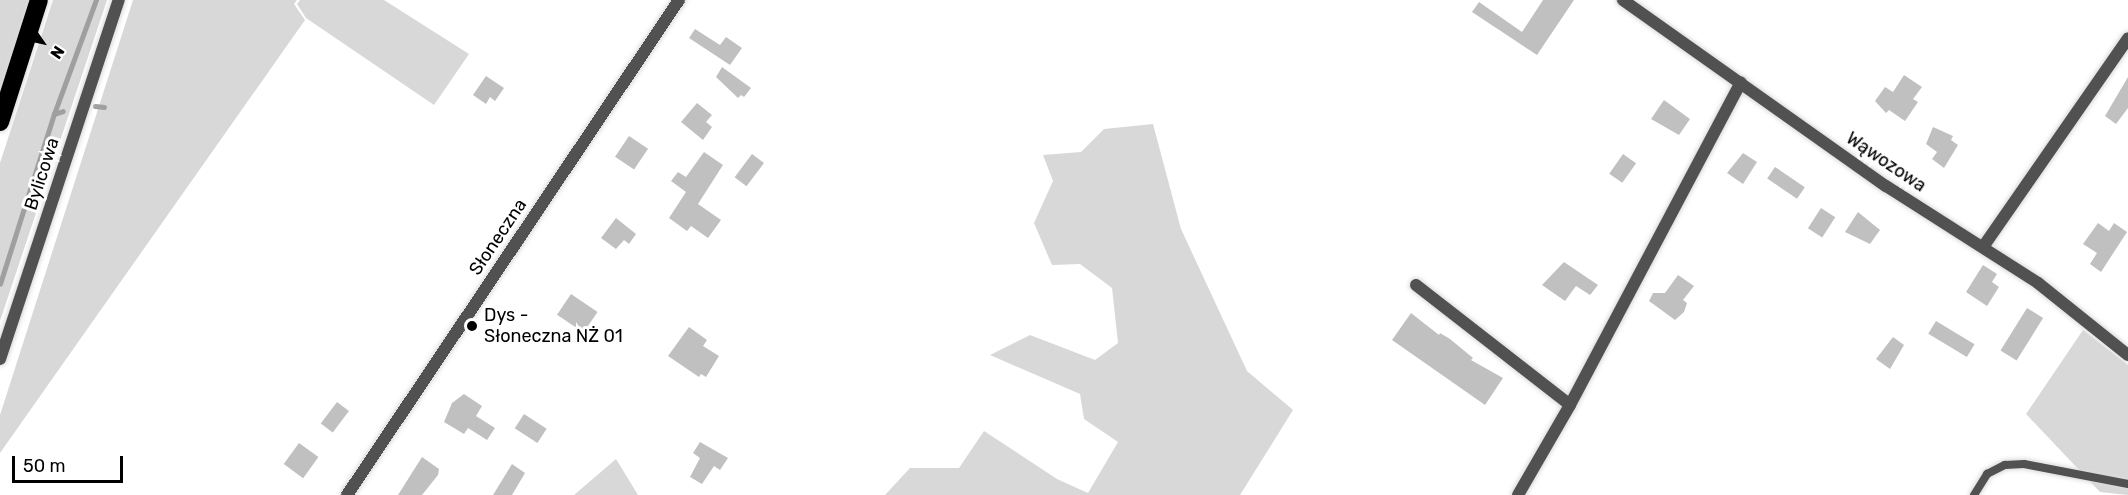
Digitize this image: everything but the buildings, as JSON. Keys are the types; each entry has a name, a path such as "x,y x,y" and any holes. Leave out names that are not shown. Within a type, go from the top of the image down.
{"highway":[{"path":"0,122 39,0"}],"street":[{"name":"Bylicowa","path":"0,359 118,0"},
{"name":"Słoneczna","path":"347,495 679,0"},
{"name":"Wąwozowa","path":"1623,0 1886,186 2038,283 2128,355"},
{"path":"1983,247 2128,38"},
{"path":"1518,495 1570,405 1741,82"},
{"path":"1416,285 1570,405"}],"lane":[{"path":"1974,495 1987,474 2005,465 2024,464 2128,484"}],"shaded area":[{"path":"0,0 29,0 0,97"},
{"path":"53,0 107,0 0,321 0,163"},
{"path":"133,0 297,0 294,4 305,20 0,453 0,415"},
{"path":"300,0 384,0 469,54 434,105 306,18 297,4"},
{"path":"1153,124 1181,229 1247,371 1293,410 1240,495 885,495 910,468 959,468 984,431 1057,479 1088,493 1118,442 1084,419 1080,394 990,355 1030,335 1095,360 1118,343 1112,288 1080,264 1052,265 1034,223 1053,181 1043,155 1081,152 1104,129"},
{"path":"2083,330 2128,365 2128,495 2100,492 2026,414"},
{"path":"616,459 638,495 574,495"}],"waterway":[{"path":"0,284 54,114 96,0"},
{"path":"95,106 104,107"},
{"path":"54,114 63,111"}],"place":[{"name":"Dys - Słoneczna NŻ 01","path":"472,326"}]}
